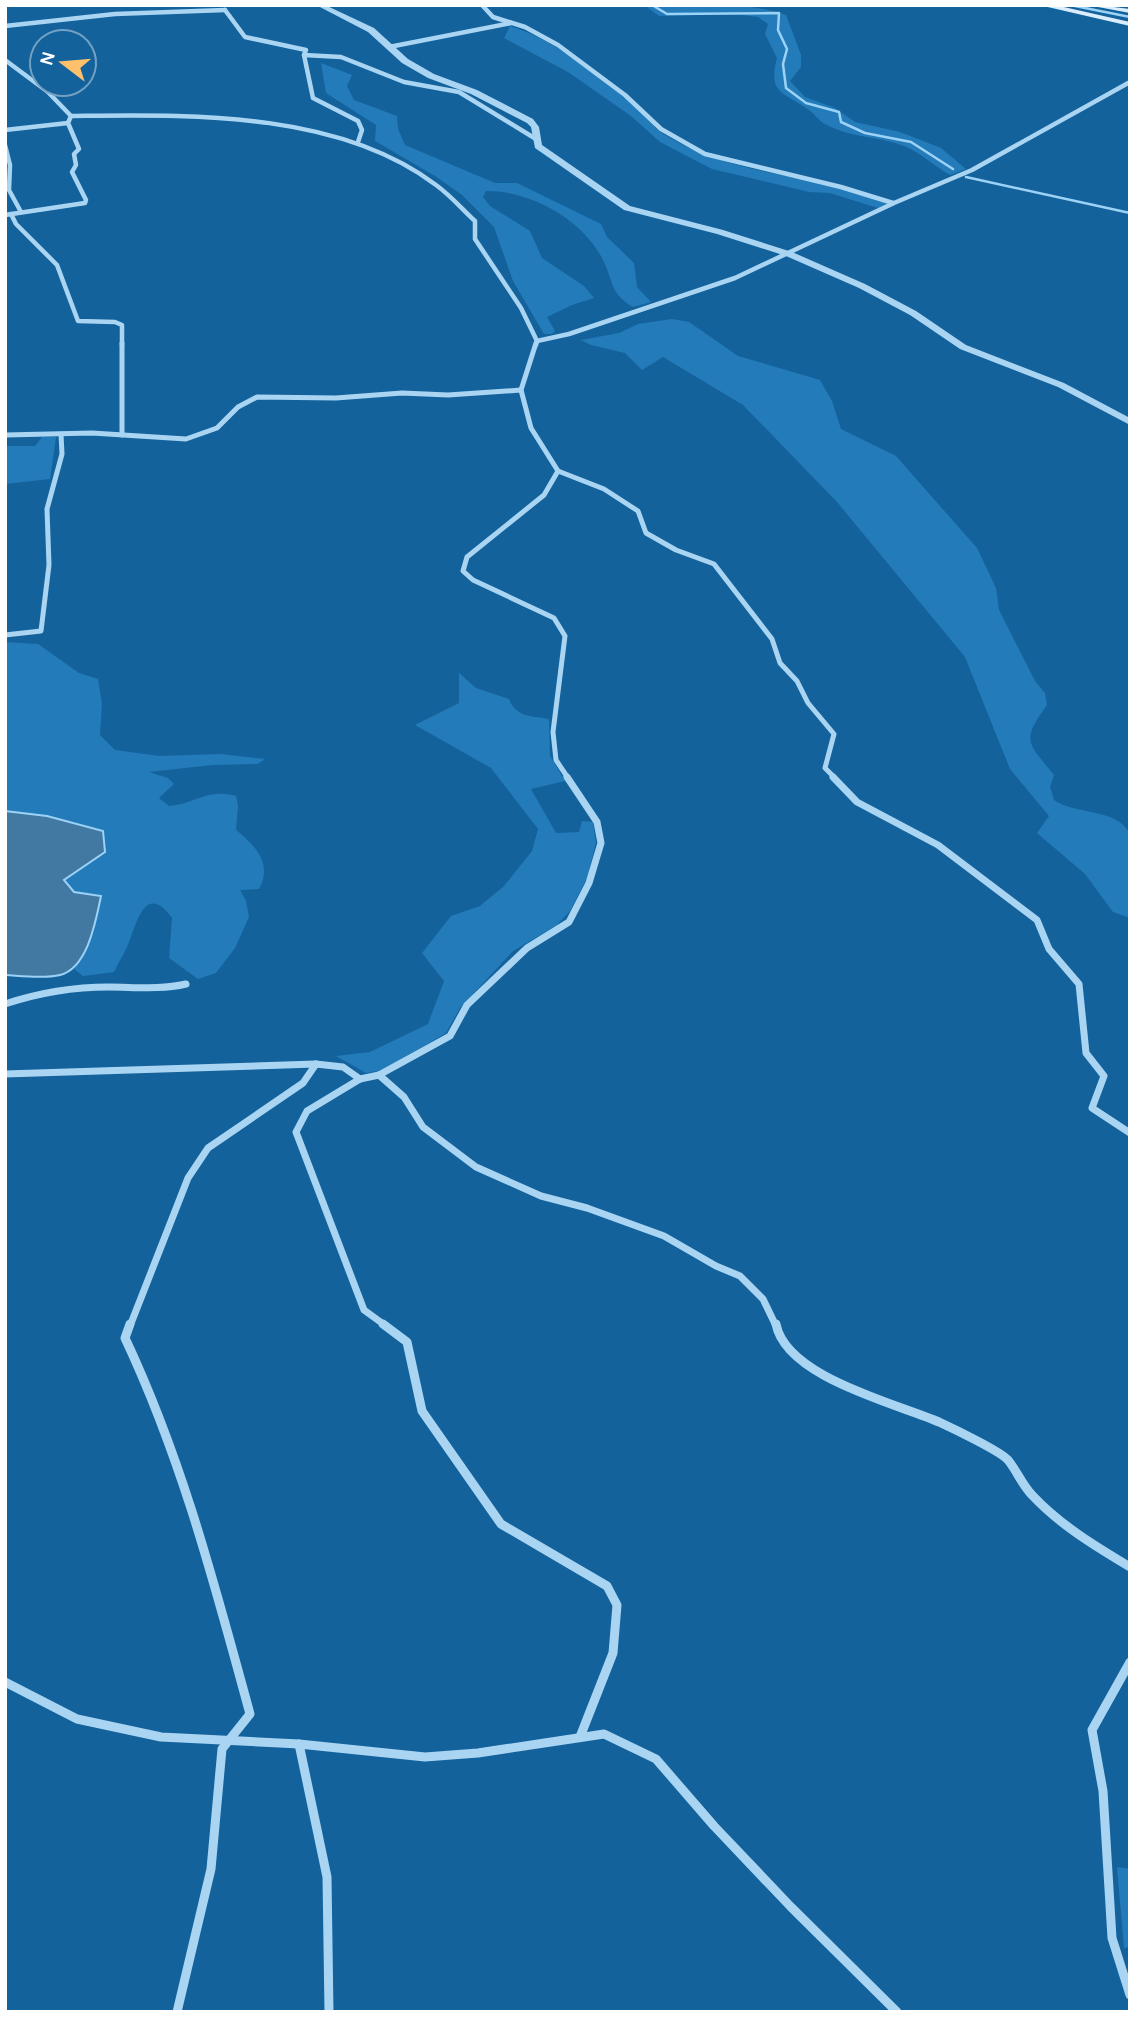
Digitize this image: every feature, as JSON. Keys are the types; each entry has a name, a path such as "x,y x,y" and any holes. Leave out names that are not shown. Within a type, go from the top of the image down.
{"main road":[{"path":"1043,5 1130,24"},
{"path":"1101,5 1130,11"}],"street":[{"path":"319,5 371,30 405,61 431,76 474,92 530,121 535,127 538,146 627,208 720,232 789,254 862,286 913,313 963,346 1061,384 1130,422"},
{"path":"482,5 493,17 534,31 558,45 625,95 661,129 705,154 841,187 894,203"},
{"path":"5,26 44,20 226,8 245,37 302,48 307,52 304,55 313,98 358,121 362,130 358,142"},
{"path":"389,47 512,23"},
{"path":"304,55 341,57 404,82 459,92 536,139"},
{"path":"5,60 48,92 71,116 156,115 278,125 358,142 411,168 461,204 475,221 475,239 521,308 537,341 521,390 531,428 558,471 604,488 638,511 646,533 676,550 714,564 772,639 780,663 797,681 808,703 834,734 825,768 857,802 938,845 1037,920 1049,949 1079,984 1086,1053 1104,1076 1092,1108 1130,1133"},
{"path":"537,341 569,334 734,278 789,254 988,161 1130,82"},
{"path":"71,116 68,123 79,149 75,154 76,165 72,172 86,200 85,204 8,215 57,265 78,321 115,322 122,325 122,435"},
{"path":"5,130 68,123"},
{"path":"5,145 10,164 9,190 21,212"},
{"path":"5,436 122,435 171,440 196,437 217,428 246,402 264,396 336,398 402,393 448,395 521,390"},
{"path":"5,635 41,631 49,565 47,509 62,454 61,434"},
{"path":"558,471 544,495 467,556 463,571 472,580 554,618 565,636 553,732 556,760 597,822 601,843 589,883 569,922 527,948 467,1005 450,1036 379,1075 360,1079 307,1111 296,1132 365,1310 407,1342 422,1411 501,1524 607,1586 617,1605 613,1653 580,1737"},
{"path":"5,1004 26,997 99,987 163,991 186,984"},
{"path":"5,1073 316,1064 343,1067 360,1079"},
{"path":"177,2012 211,1868 218,1769 222,1749 250,1714 195,1509 141,1370 125,1338 183,1188 208,1148 303,1083 316,1064"},
{"path":"379,1075 404,1097 423,1128 476,1167 541,1196 587,1208 654,1232 740,1276 763,1299 775,1319 777,1330 787,1350 798,1359 850,1389 939,1422 1007,1458 1030,1494 1082,1539 1130,1567"},
{"path":"1130,1662 1092,1730 1103,1791 1112,1938 1130,1995"},
{"path":"5,1682 77,1719 161,1737 299,1744 425,1757 478,1753 604,1734 656,1759 790,1907 897,2012"},
{"path":"299,1744 327,1877 329,2012"}],"shaded area":[{"path":"644,5 734,5 786,15 801,55 801,67 790,81 805,97 835,108 855,122 900,132 941,148 966,169 950,175 904,146 844,132 823,123 776,86 774,79 777,58 765,34 768,24 758,17 734,14 659,16"},
{"path":"510,26 541,39 575,59 635,105 661,132 684,146 725,161 832,186 889,203 878,208 830,193 809,192 712,169 660,142 631,116 568,72 504,38"},
{"path":"321,63 352,75 347,86 354,100 397,116 398,129 405,145 495,183 517,183 601,224 607,237 634,263 637,287 651,302 633,307 620,297 593,244 568,219 536,201 503,192 486,191 483,197 490,206 530,231 542,258 584,286 594,298 547,317 555,331 552,334 544,334 513,281 494,227 462,195 375,141 376,125 326,93"},
{"path":"672,319 689,322 738,356 820,380 832,401 841,429 896,456 977,548 996,588 999,610 1035,681 1045,693 1047,705 1033,726 1031,741 1033,748 1054,775 1050,787 1054,800 1116,820 1130,834 1130,918 1113,912 1085,874 1037,833 1049,816 1010,769 965,657 837,502 743,405 663,357 642,370 625,353 581,340 619,333 638,324"},
{"path":"42,437 56,437 50,479 5,484 5,446 35,446"},
{"path":"5,642 38,644 79,673 98,679 102,704 100,735 115,750 159,756 220,754 265,759 258,764 212,765 149,772 168,778 174,784 159,798 169,806 209,795 236,796 236,830 250,842 263,863 263,880 259,889 240,890 246,901 249,917 235,948 216,973 198,979 169,958 172,918 154,904 148,905 142,911 114,972 83,976 74,969 94,932 100,896 74,892 63,880 105,852 47,816 5,811"},
{"path":"459,673 476,688 509,699 520,712 549,719 550,756 565,781 531,789 556,833 579,832 582,821 593,822 596,843 587,878 570,911 556,926 513,951 460,1008 446,1033 383,1070 366,1073 336,1056 370,1052 428,1024 444,981 422,953 451,916 480,906 504,886 532,851 538,829 491,768 415,725 459,703"},
{"path":"5,811 47,816 103,831 105,852 64,880 74,892 101,896 84,953 70,971 60,975 5,975"},
{"path":"1117,1867 1130,1869 1130,1947 1124,1948"}],"waterway":[{"path":"652,5 667,14 779,13 778,30 787,49 783,64 786,88 806,103 839,112 841,122 865,133 911,142 953,169"},
{"path":"1070,5 1130,17"},
{"path":"966,177 1130,213"}]}
